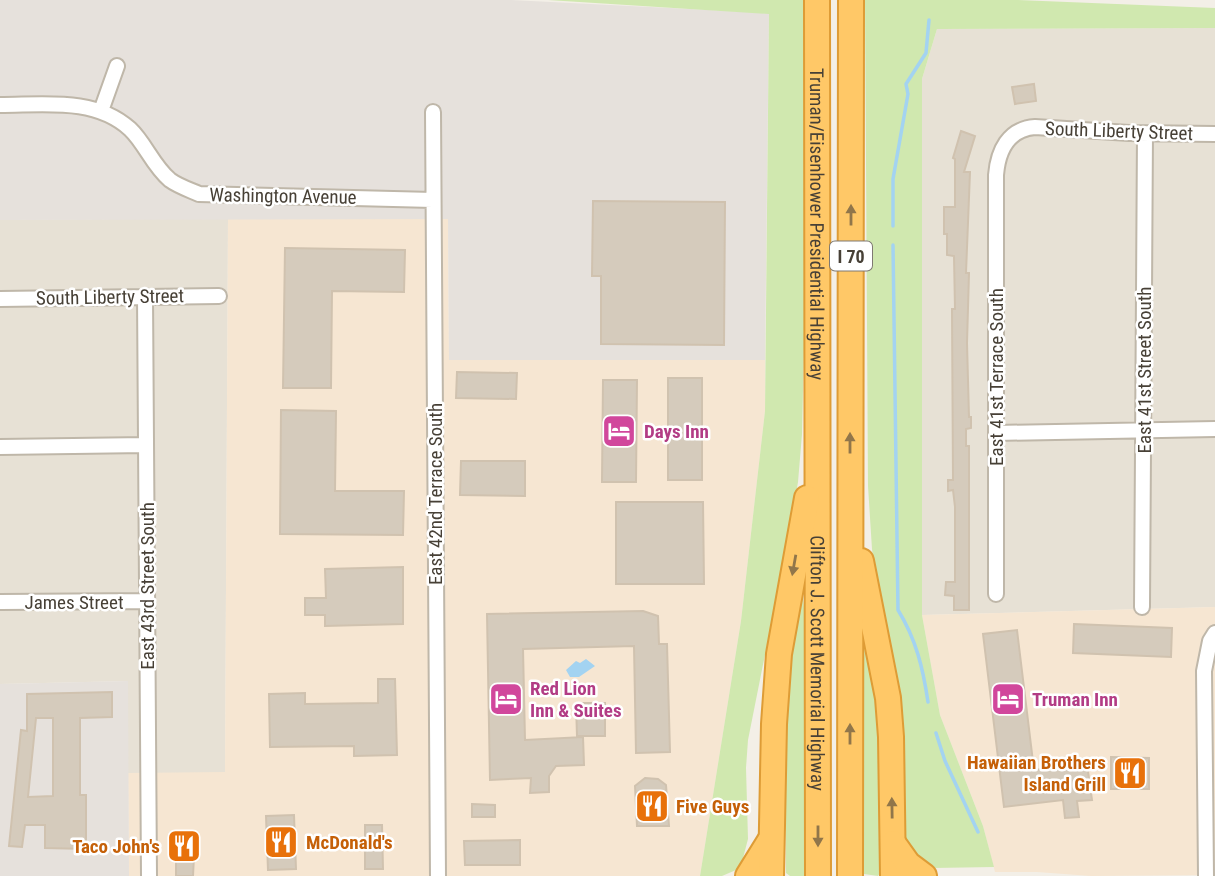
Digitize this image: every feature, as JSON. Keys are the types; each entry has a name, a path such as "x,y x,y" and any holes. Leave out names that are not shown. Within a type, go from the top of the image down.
{"highway":[{"name":"Truman/Eisenhower Presidential Highway","path":"817,0 817,450"},
{"name":"Truman/Eisenhower Presidential Highway","path":"850,511 851,0"},
{"path":"771,876 774,724 779,654 797,545 817,450"},
{"name":"Clifton J. Scott Memorial Highway","path":"817,450 818,876"},
{"path":"850,511 888,698 891,737 892,876"},
{"name":"Clifton J. Scott Memorial Highway","path":"850,511 850,876"},
{"path":"748,876 771,838"},
{"path":"893,843 908,864 924,876"}],"street":[{"path":"101,111 117,66"},
{"name":"Washington Avenue","path":"0,106 66,105 85,106 101,111 131,130 172,182 199,194 433,200"},
{"name":"East 42nd Terrace South","path":"433,112 438,876"},
{"name":"South Liberty Street","path":"998,161 1007,141 1028,128 1144,134 1215,134"},
{"name":"East 41st Street South","path":"1142,607 1144,134"},
{"name":"East 41st Terrace South","path":"996,594 998,161"},
{"name":"East 43rd Street South","path":"145,296 149,876"},
{"name":"South Liberty Street","path":"0,299 219,296"},
{"path":"997,433 1215,429"},
{"path":"0,447 146,445"},
{"name":"James Street","path":"0,603 147,601"},
{"path":"1206,876 1204,671 1210,641 1215,633"}],"shaded area":[{"path":"0,0 511,0 769,13 765,360 449,360 448,219 0,220"},
{"path":"1215,28 1215,607 922,615 922,79 937,29"},
{"path":"228,218 225,773 128,773 128,681 0,684 0,220"},
{"path":"228,218 448,219 449,360 765,360 765,411 741,621 700,876 129,876 128,773 225,772"},
{"path":"1215,607 1215,875 1091,876 995,872 983,826 940,715 922,615"},
{"path":"128,681 129,876 0,876 0,684"}],"green space":[{"path":"548,0 805,0 805,303 802,434 798,482 748,740 748,839 742,862 736,870 722,876 700,876 741,621 765,411 769,14"},
{"path":"865,0 1018,0 1215,8 1215,28 937,29 922,79 922,615 940,715 983,826 994,867 933,868 924,865 906,840 904,733 878,596 868,486"},
{"path":"800,558 804,608 805,876 790,876 786,873 785,667"},
{"path":"864,615 877,674 883,869 878,876 864,874"}],"water":[{"path":"586,659 595,666 579,677 570,677 566,670 576,661 580,663"}],"building":[{"path":"1034,84 1036,101 1015,104 1012,87"},
{"path":"961,131 975,136 964,172 970,172 966,273 969,273 967,343 971,417 971,428 966,429 966,446 969,446 969,610 954,610 954,596 945,595 946,582 955,582 955,507 953,490 948,491 948,480 953,480 952,309 955,309 954,256 947,255 944,207 955,207 953,158"},
{"path":"593,201 725,202 724,345 601,344 601,276 592,276"},
{"path":"285,248 405,250 404,292 332,291 331,388 283,388"},
{"path":"457,372 517,373 516,399 456,398"},
{"path":"668,378 702,378 702,480 668,480"},
{"name":"Days Inn","path":"603,380 637,380 636,482 602,482"},
{"path":"281,410 336,411 335,491 404,491 403,535 280,534"},
{"path":"461,461 525,461 525,496 460,495"},
{"path":"616,502 703,502 704,584 616,584"},
{"path":"403,567 403,624 325,626 325,615 305,615 305,598 326,598 325,569"},
{"name":"Red Lion Inn & Suites","path":"643,611 658,616 659,644 667,644 670,752 636,753 634,646 523,649 525,740 583,737 584,765 556,766 549,776 549,792 530,793 531,778 490,780 487,614"},
{"path":"1074,624 1172,628 1171,657 1073,653"},
{"name":"Truman Inn","path":"1017,630 1034,770 1087,764 1092,800 1077,801 1079,817 1065,818 1063,800 1004,807 983,634"},
{"path":"378,679 395,679 397,755 354,756 354,746 270,747 269,694 305,693 305,704 378,703"},
{"path":"112,692 112,717 80,718 80,795 86,795 86,849 45,848 45,825 25,825 22,847 9,846 21,730 27,731 27,694","holes":["36,718 53,718 53,796 28,797"]},
{"path":"576,703 605,703 605,736 577,736"},
{"name":"Hawaiian Brothers Island Grill","path":"1111,757 1149,758 1149,789 1111,789"},
{"name":"Five Guys","path":"645,778 658,779 666,785 669,826 637,826 635,786"},
{"path":"472,804 495,805 495,817 472,817"},
{"name":"McDonald's","path":"294,815 296,869 268,870 266,816"},
{"path":"365,825 382,825 383,869 365,869"},
{"name":"Taco John's","path":"173,836 195,836 193,876 176,876"},
{"path":"520,840 520,865 465,865 464,841"}],"waterway":[{"path":"893,226 893,179 908,94 906,84 926,53 929,20"},
{"path":"893,245 898,610 918,654 928,702"},
{"path":"936,733 945,761 978,832"}],"place":[{"name":"Days Inn","path":"619,431"},
{"name":"Red Lion Inn & Suites","path":"506,699"},
{"name":"Truman Inn","path":"1008,699"},
{"name":"Hawaiian Brothers Island Grill","path":"1130,773"},
{"name":"Five Guys","path":"652,806"},
{"name":"McDonald's","path":"281,842"},
{"name":"Taco John's","path":"184,846"}]}
